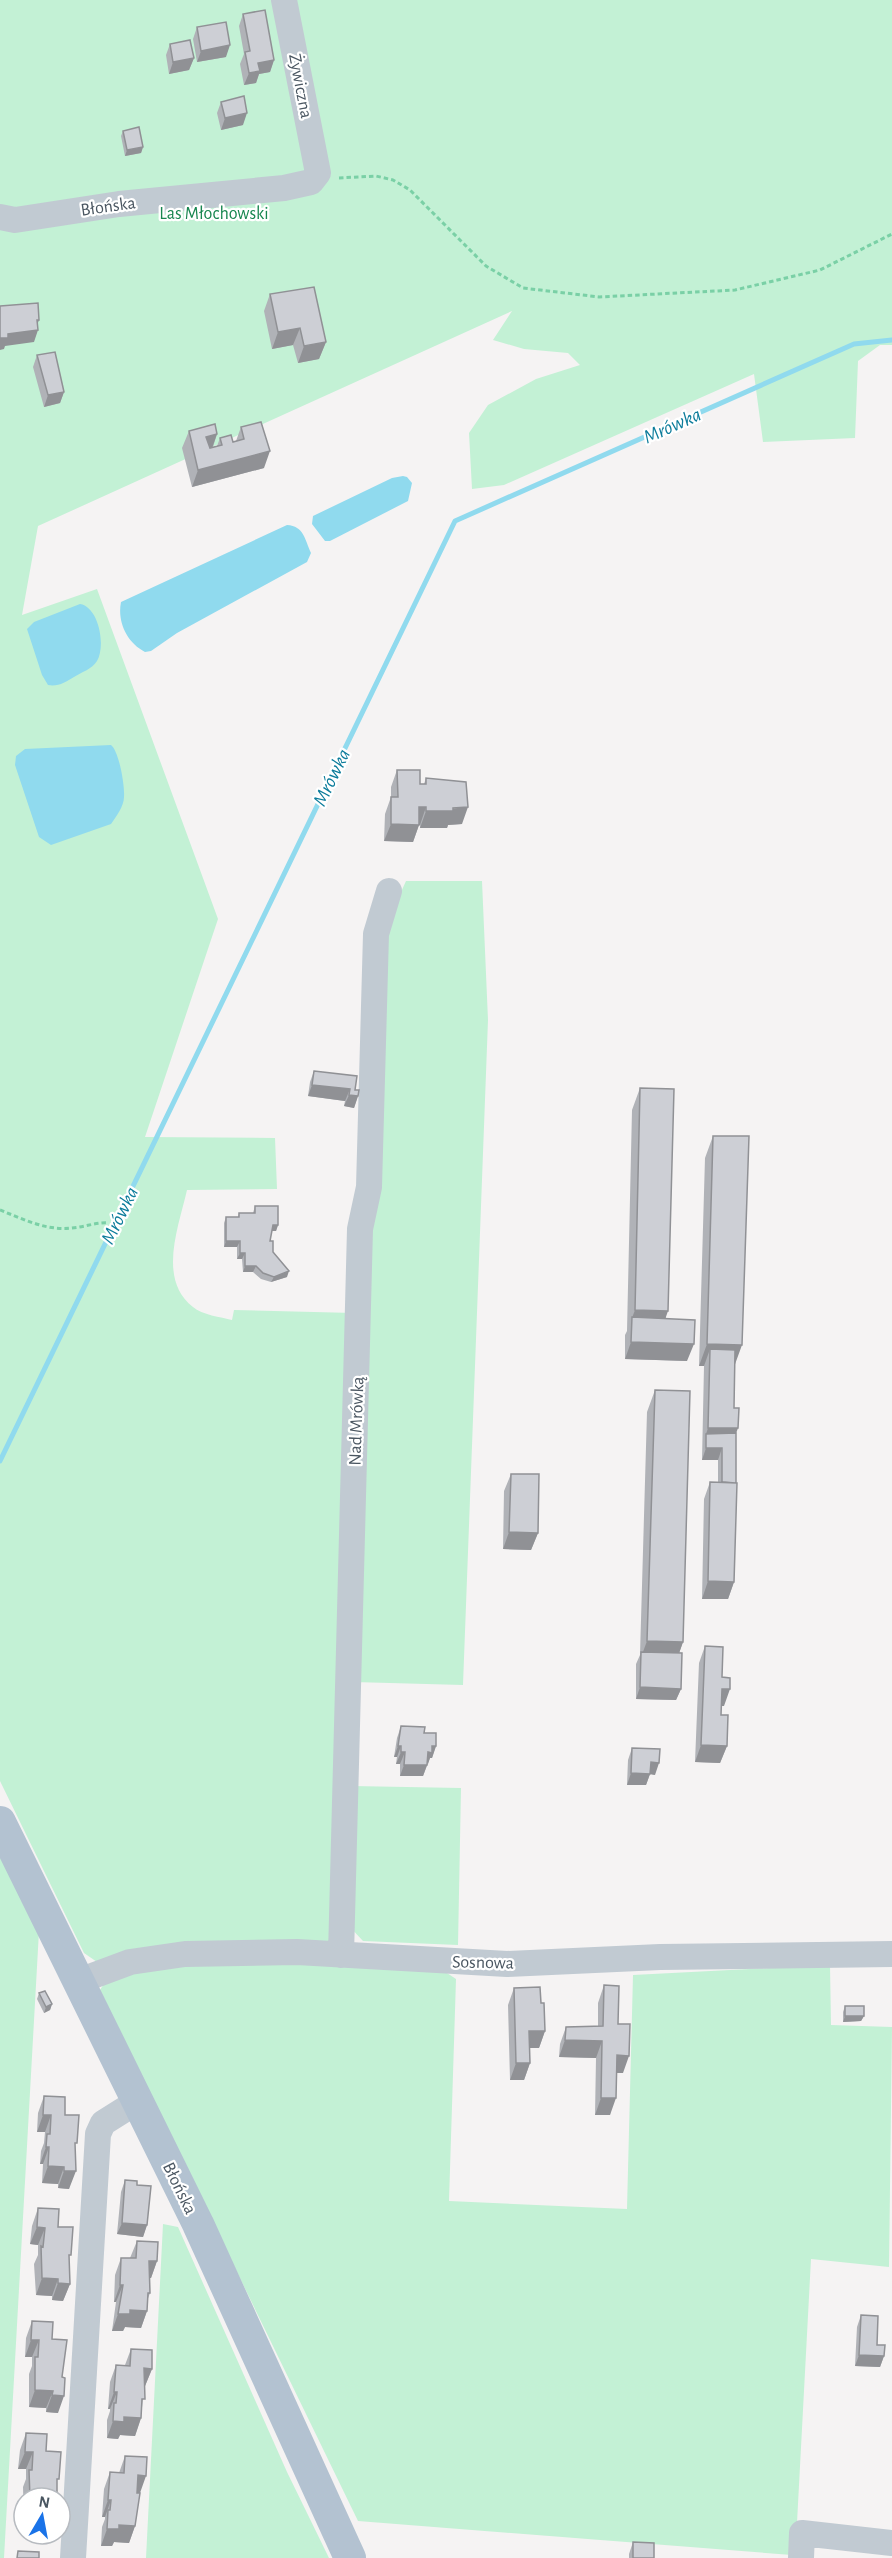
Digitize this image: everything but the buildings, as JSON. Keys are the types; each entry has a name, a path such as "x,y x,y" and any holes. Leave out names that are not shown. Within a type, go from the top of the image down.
{"main road":[{"name":"Błońska","path":"0,1822 198,2224 350,2558"}],"street":[{"name":"Żywiczna","path":"284,0 318,173"},
{"name":"Błońska","path":"0,217 15,220 119,204 284,188 312,182 318,173"},
{"name":"Nad Mrówką","path":"341,1955 360,1229 369,1187 376,934 389,891"},
{"name":"Sosnowa","path":"79,1981 130,1962 158,1956 297,1952 507,1964 660,1957 892,1954"},
{"path":"73,2558 98,2134 103,2122 138,2101"},
{"path":"801,2545 892,2543"}],"path":[{"path":"318,173 327,179 376,176 393,180 410,190 486,266 523,288 599,297 735,290 820,270 892,234"},
{"path":"0,1210 44,1227 72,1228 96,1222 109,1223"}],"green space":[{"name":"Las Młochowski","path":"0,0 892,0 892,345 880,345 858,361 855,438 763,442 754,374 504,485 472,489 469,433 488,405 536,379 580,365 568,353 524,349 493,340 512,311 38,526 22,615 97,589 218,919 145,1137 275,1138 277,1189 187,1190 176,1235 173,1267 176,1282 182,1295 197,1310 232,1320 234,1310 354,1313 332,1947 97,1962 84,1953 0,1781"},
{"path":"406,881 482,881 488,1020 463,1685 353,1682 382,934"},
{"path":"352,1786 461,1788 458,1945 363,1941 349,1926"},
{"path":"0,1857 39,1931 4,2558 0,2558"},
{"path":"297,1959 441,1969 456,1979 449,2201 627,2209 633,1975 830,1965 831,2025 892,2027 889,2267 811,2259 797,2523 792,2555 358,2521 100,1990 107,1979 152,1965"},
{"path":"163,2224 178,2227 287,2472 329,2558 146,2558"}],"water":[{"path":"403,476 412,483 408,501 330,541 325,541 312,524 313,516 392,478"},
{"path":"287,525 297,528 303,534 311,553 307,562 177,633 151,651 145,652 128,637 122,624 121,602"},
{"path":"80,604 87,607 96,619 101,637 100,654 95,664 87,670 62,684 48,685 42,675 27,629 34,622"},
{"path":"111,745 119,761 124,800 111,824 51,845 39,837 15,765 16,756 25,749"}],"waterway":[{"name":"Mrówka","path":"0,1461 455,521 854,344 892,340"}]}
